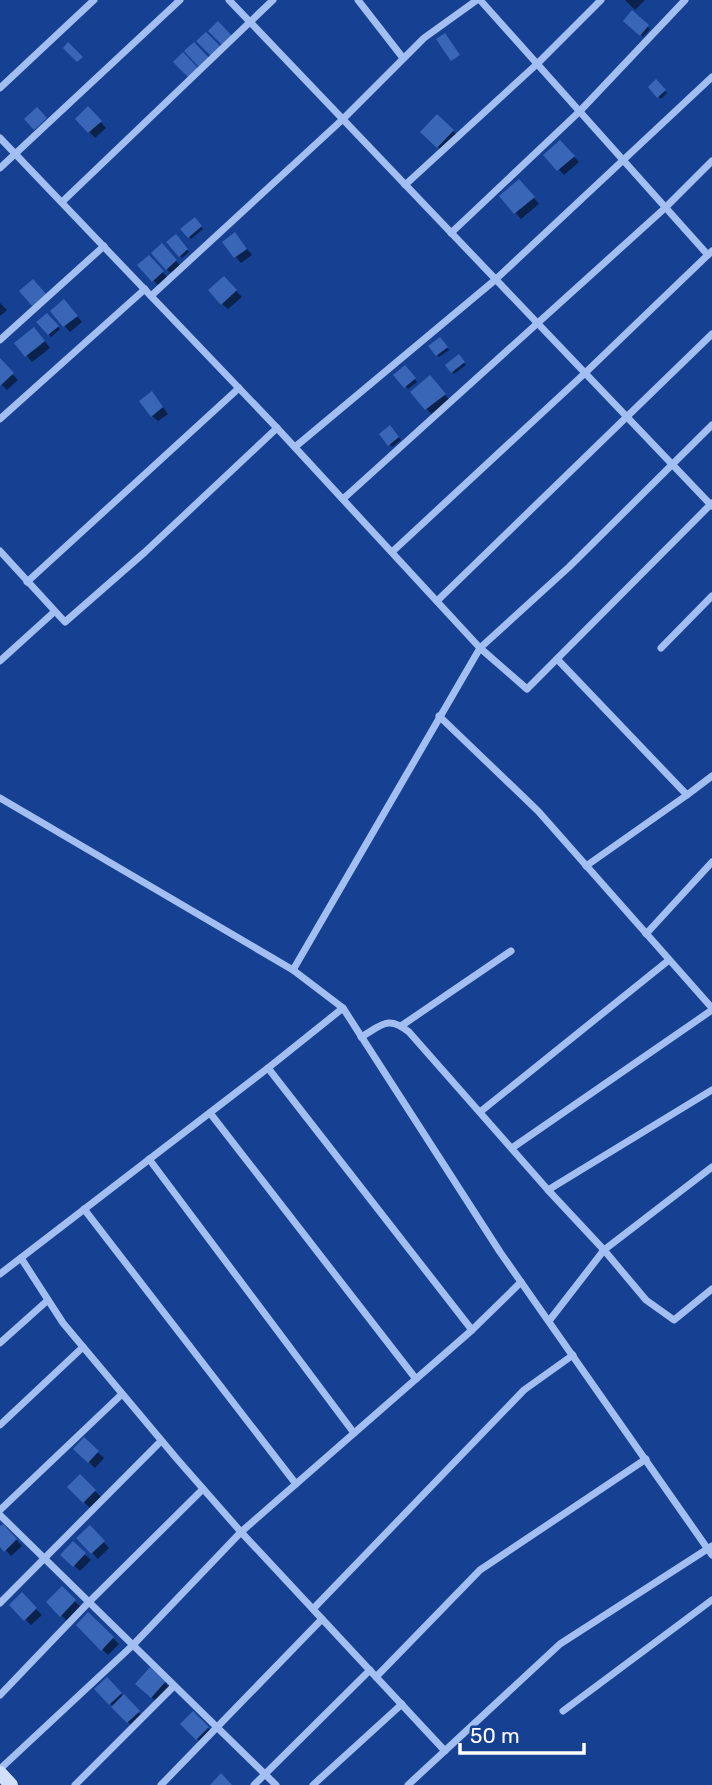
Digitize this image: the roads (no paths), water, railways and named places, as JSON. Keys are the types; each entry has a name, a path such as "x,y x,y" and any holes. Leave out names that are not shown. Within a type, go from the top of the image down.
{"street":[{"path":"0,89 93,0"},
{"path":"0,168 180,0"},
{"path":"0,138 295,447 480,648 527,689 711,505 229,0"},
{"path":"62,202 273,0"},
{"path":"358,0 403,58"},
{"path":"152,296 343,119 424,37 479,0 666,208 710,253 392,552"},
{"path":"405,185 537,64 601,0"},
{"path":"451,233 580,111 685,0"},
{"path":"295,447 495,280 712,77"},
{"path":"343,499 666,208 712,160"},
{"path":"0,340 104,246"},
{"path":"0,419 145,289"},
{"path":"438,601 712,334"},
{"path":"27,582 239,388"},
{"path":"293,970 480,648 569,567 712,425"},
{"path":"0,551 65,622 145,552 277,428"},
{"path":"661,648 712,596"},
{"path":"0,661 54,612"},
{"path":"557,659 687,795"},
{"path":"439,716 538,811 712,1009 512,1148"},
{"path":"586,866 712,776"},
{"path":"0,799 293,970 342,1008 521,1282 711,1549 560,1644 408,1785"},
{"path":"646,934 712,862"},
{"path":"401,1026 511,951"},
{"path":"480,1112 669,960"},
{"path":"1,1271 210,1113 342,1008"},
{"path":"361,1037 386,1022 401,1026 646,1300 674,1320 712,1289"},
{"path":"268,1068 472,1330"},
{"path":"548,1190 712,1090"},
{"path":"210,1113 416,1379"},
{"path":"149,1159 354,1433"},
{"path":"549,1321 604,1250 712,1167"},
{"path":"85,1209 296,1484"},
{"path":"21,1258 63,1323 203,1489 445,1751"},
{"path":"11,1785 0,1771 133,1645 241,1532 472,1330 521,1282"},
{"path":"0,1343 48,1300"},
{"path":"0,1425 83,1347"},
{"path":"313,1609 523,1390 573,1355"},
{"path":"122,1394 0,1512 276,1785"},
{"path":"0,1603 161,1440"},
{"path":"376,1677 480,1570 646,1459"},
{"path":"0,1695 203,1489"},
{"path":"563,1710 712,1600"},
{"path":"161,1785 322,1619"},
{"path":"254,1785 370,1670"},
{"path":"75,1785 174,1686"},
{"path":"313,1785 402,1704"}]}
